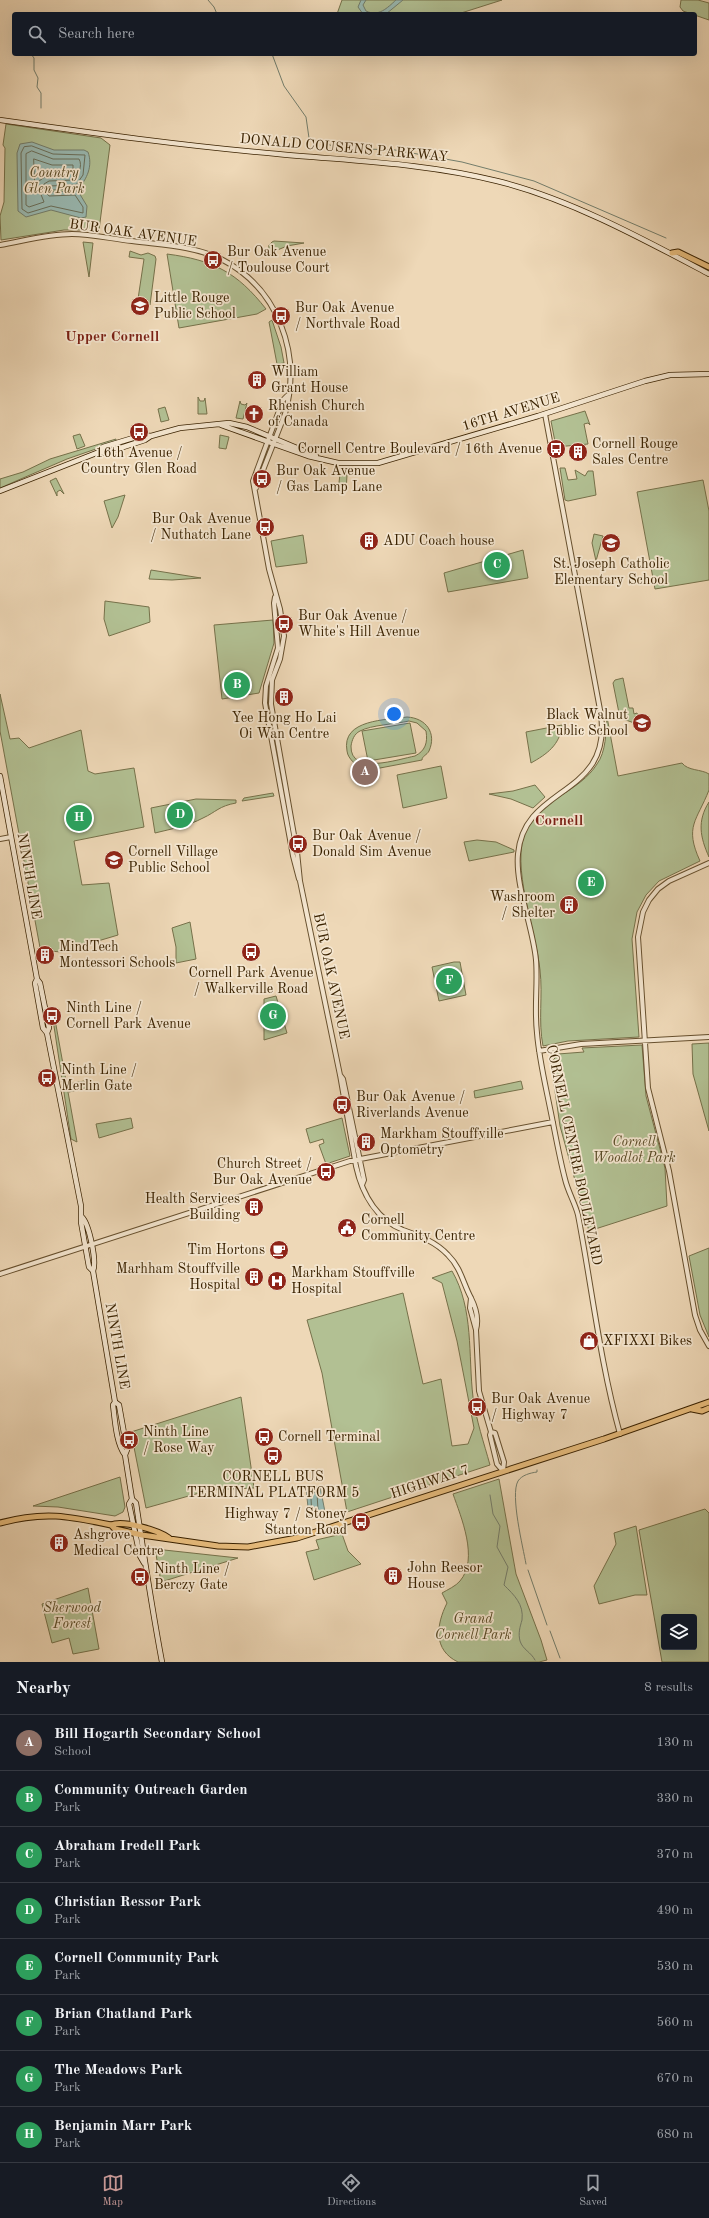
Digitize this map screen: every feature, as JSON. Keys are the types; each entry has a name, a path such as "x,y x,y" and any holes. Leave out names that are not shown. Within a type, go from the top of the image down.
{"main road":[{"name":"DONALD COUSENS PARKWAY","path":"0,120 197,146 384,162 452,170 499,181 553,200 672,253 709,274"},
{"name":"DONALD COUSENS PARKWAY","path":"672,253 678,252 709,267"},
{"name":"16TH AVENUE","path":"221,425 273,444 338,463 378,463 545,414 652,380 685,374 709,374"},
{"name":"16TH AVENUE","path":"0,491 99,452 104,447 143,435 151,436 189,426 221,425 229,423 246,427 275,438 318,458"},
{"name":"NINTH LINE","path":"0,776 37,979 35,983 43,1028 46,1032 82,1217 81,1222 89,1266 93,1271"},
{"name":"NINTH LINE","path":"82,1217 87,1222 95,1266 93,1271 115,1402 113,1405 115,1422 121,1450 125,1455 132,1499 136,1503 142,1535 144,1563 162,1662"},
{"name":"HIGHWAY 7","path":"111,1525 115,1529 142,1535 218,1546 248,1547 268,1544 294,1538 620,1434 709,1402"},
{"name":"HIGHWAY 7","path":"692,1409 702,1411 709,1408"},
{"name":"NINTH LINE","path":"132,1499 129,1504 140,1556 144,1563"},
{"name":"HIGHWAY 7","path":"0,1523 43,1514 68,1516 111,1525 116,1523 140,1527 162,1532 169,1538"}],"street":[{"name":"BUR OAK AVENUE","path":"0,245 73,234 185,248 220,259 249,277 276,312 286,337 290,355 291,378 285,414 256,488"},
{"name":"BUR OAK AVENUE","path":"288,395 284,400 254,474 253,485 256,488 276,597 279,602 284,636 280,659 272,680 270,704 297,852 300,881 340,1075 359,1181 370,1202 385,1220 429,1240 449,1255 464,1277 478,1324 476,1330 478,1381 491,1432 495,1433 504,1462 503,1471"},
{"name":"CORNELL CENTRE BOULEVARD","path":"545,414 600,709 602,729 598,750 588,770 572,786 551,799 534,814 525,828 519,847 519,873 536,956 536,1026 540,1051 566,1182 578,1216 608,1381 620,1434"},
{"path":"0,839 11,837"},
{"path":"709,863 663,885 649,900 643,912 638,938 648,1088 668,1165 695,1315 700,1330 709,1346"},
{"path":"540,1051 581,1044 709,1037"},
{"name":"BUR OAK AVENUE","path":"340,1075 348,1101 360,1159 364,1180 362,1185"},
{"path":"0,1274 355,1160 553,1122"}],"green space":[{"path":"342,0 502,0 464,12 338,12"},
{"path":"681,0 698,0 709,3 709,20 697,16 697,12 683,11 680,7"},
{"name":"Country Glen Park","path":"6,124 101,138 110,145 99,230 64,230 1,240 0,216 4,202 5,148 3,145"},
{"path":"83,242 93,243 89,277"},
{"path":"272,242 304,243 287,246 268,254 269,245"},
{"path":"130,251 141,255 148,253 155,256 156,259 150,305 145,305 145,300 138,299 144,259 129,257"},
{"path":"167,254 198,260 223,270 245,286 266,309 257,314 179,328"},
{"path":"272,320 281,347 284,363 277,364 269,322"},
{"path":"198,397 200,401 204,401 205,398 207,414 198,414"},
{"path":"240,401 241,404 245,405 247,403 243,419 236,418"},
{"path":"165,407 169,420 161,422 158,409"},
{"path":"585,411 590,425 588,423 584,424 588,444 556,447 551,421"},
{"path":"80,434 85,446 77,449 73,436"},
{"path":"220,435 229,437 226,449 219,448"},
{"path":"116,439 116,442 67,459 0,488 0,479 23,472 50,459"},
{"path":"560,468 565,468 568,480 577,479 575,470 585,476 588,471 593,471 596,495 568,501 565,500"},
{"path":"340,474 347,475 346,492 344,491 344,486 340,485 338,491"},
{"path":"56,478 64,494 60,490 57,492 57,496 50,481"},
{"path":"703,480 709,511 709,580 655,589 637,492"},
{"path":"125,495 118,517 112,528 104,501"},
{"path":"594,534 603,536 596,561 592,543"},
{"path":"303,535 307,563 276,567 271,541"},
{"path":"523,550 528,578 448,592 444,573"},
{"path":"151,570 201,578 172,580 149,579"},
{"path":"105,601 149,607 150,622 109,636 104,619"},
{"path":"273,620 274,643 259,693 222,699 214,625"},
{"path":"623,678 629,708 633,708 634,714 637,713 639,719 646,717 647,724 640,725 620,718 613,683 615,680"},
{"path":"0,694 10,739 19,738 29,748 81,730 88,771 95,774 134,768 144,827 74,841 82,885 109,883 118,935 61,952 50,951 41,953 0,731"},
{"path":"407,717 420,720 431,733 432,738 429,751 422,760 359,772 349,757 347,751 347,740 351,733 358,727 367,723","holes":["409,721 417,723 426,731 427,739 421,752 415,756 387,762 367,763 358,761 353,755 351,746 355,735 358,732 377,726"]},
{"path":"607,717 618,776 682,763 691,769 709,774 709,790 694,824 693,831 695,849 700,861 659,881 646,895 637,912 632,939 639,1037 568,1041 543,1046 541,1027 540,970 522,879 522,844 526,830 532,819 550,803 581,782 590,774 597,764 604,748"},
{"path":"410,723 416,753 368,761 362,731"},
{"path":"562,725 559,738 552,748 531,763 526,732"},
{"path":"441,766 447,798 403,808 397,775"},
{"path":"535,785 545,797 533,808 511,799 489,794 513,791"},
{"path":"273,793 274,796 242,801 244,798"},
{"path":"196,799 236,800 236,803 222,807 191,823 155,833 151,808"},
{"path":"709,802 709,857 702,836 701,822"},
{"path":"477,840 496,842 514,850 514,852 469,861 464,842"},
{"path":"190,922 196,959 176,963 176,947 172,928"},
{"path":"460,962 466,995 439,1001 432,967"},
{"path":"276,996 287,1033 264,1040 264,999"},
{"path":"52,1013 54,1014 77,1142 71,1139"},
{"path":"709,1043 709,1131 693,1074 692,1044"},
{"name":"Cornell Woodlot Park","path":"642,1045 646,1096 665,1168 667,1206 589,1231 560,1126 551,1063 558,1054 584,1052 582,1048"},
{"path":"84,1081 86,1088 69,1092 68,1084"},
{"path":"521,1081 523,1089 475,1098 474,1091"},
{"path":"131,1118 133,1128 99,1138 96,1124"},
{"path":"342,1118 350,1156 326,1164 319,1145 324,1143 323,1139 310,1143 306,1129"},
{"path":"709,1248 709,1337 700,1315 689,1256"},
{"path":"452,1271 464,1301 467,1316 474,1406 490,1465 347,1512 322,1373 307,1320 403,1293 423,1384 441,1379 452,1446 468,1444 474,1428 457,1341 442,1283 432,1278"},
{"path":"241,1397 254,1488 210,1490 146,1508 131,1432"},
{"path":"120,1477 125,1507 123,1512 115,1516 58,1507 33,1506"},
{"name":"Grand Cornell Park","path":"499,1479 516,1574 547,1660 539,1662 458,1662 444,1651 439,1636 439,1628 443,1611 447,1603 442,1593 460,1581 465,1572 468,1561 467,1538 453,1494"},
{"path":"705,1509 709,1513 709,1662 662,1662 639,1530"},
{"path":"636,1526 647,1595 635,1595 599,1604 594,1586 616,1544 614,1533"},
{"path":"342,1534 348,1551 361,1564 314,1580 306,1552 319,1549 316,1540"},
{"path":"155,1549 238,1558 161,1582"},
{"name":"Sherwood Forest","path":"88,1588 99,1649 73,1654 69,1638 52,1643 42,1604"}],"water":[{"path":"361,0 366,0 363,5 366,11 368,12 362,12 358,7"},
{"path":"396,0 403,0 388,12 379,12"},
{"path":"32,142 54,150 84,150 88,152 90,162 88,172 78,189 50,190 49,192 78,191 87,206 86,217 81,218 51,210 26,217 18,211 17,153 20,144"},
{"path":"320,1486 325,1512 309,1516 306,1489"}],"waterway":[{"path":"208,0 216,12"},
{"path":"32,56 34,58 34,70 38,78 37,87 41,93 41,108"},
{"path":"273,56 284,86 306,117 309,138 339,148 395,150 462,162 534,181 666,238"},
{"path":"526,1564 516,1509 516,1488 518,1481 522,1477 537,1472 537,1470"},
{"path":"490,1495 493,1514 500,1526 497,1547 508,1567 504,1585 518,1600 522,1614 519,1633 520,1641 523,1647 535,1660"},
{"path":"528,1570 547,1625"},
{"path":"550,1631 560,1658"}],"place":[{"name":"Bur Oak Avenue / Toulouse Court","path":"213,260"},
{"name":"Little Rouge Public School","path":"140,306"},
{"name":"Bur Oak Avenue / Northvale Road","path":"281,316"},
{"name":"William Grant House","path":"257,380"},
{"name":"Rhenish Church of Canada","path":"254,414"},
{"name":"16th Avenue / Country Glen Road","path":"139,432"},
{"name":"Cornell Centre Boulevard / 16th Avenue","path":"556,449"},
{"name":"Cornell Rouge Sales Centre","path":"578,452"},
{"name":"Bur Oak Avenue / Gas Lamp Lane","path":"262,479"},
{"name":"Bur Oak Avenue / Nuthatch Lane","path":"265,527"},
{"name":"ADU Coach house","path":"369,541"},
{"name":"St. Joseph Catholic Elementary School","path":"611,543"},
{"name":"Abraham Iredell Park","path":"497,565"},
{"name":"Bur Oak Avenue / White's Hill Avenue","path":"284,624"},
{"name":"Community Outreach Garden","path":"237,685"},
{"name":"Yee Hong Ho Lai Oi Wan Centre","path":"284,697"},
{"name":"Black Walnut Public School","path":"642,723"},
{"name":"Bill Hogarth Secondary School","path":"365,772"},
{"name":"Christian Ressor Park","path":"180,815"},
{"name":"Benjamin Marr Park","path":"79,818"},
{"name":"Bur Oak Avenue / Donald Sim Avenue","path":"298,844"},
{"name":"Cornell Village Public School","path":"114,860"},
{"name":"Cornell Community Park","path":"591,883"},
{"name":"Washroom / Shelter","path":"569,905"},
{"name":"Cornell Park Avenue / Walkerville Road","path":"251,952"},
{"name":"MindTech Montessori Schools","path":"45,955"},
{"name":"Brian Chatland Park","path":"449,981"},
{"name":"Ninth Line / Cornell Park Avenue","path":"52,1016"},
{"name":"The Meadows Park","path":"273,1016"},
{"name":"Ninth Line / Merlin Gate","path":"47,1078"},
{"name":"Bur Oak Avenue / Riverlands Avenue","path":"342,1105"},
{"name":"Markham Stouffville Optometry","path":"366,1142"},
{"name":"Church Street / Bur Oak Avenue","path":"326,1172"},
{"name":"Health Services Building","path":"254,1207"},
{"name":"Cornell Community Centre","path":"347,1228"},
{"name":"Tim Hortons","path":"279,1250"},
{"name":"Marhham Stouffville Hospital","path":"254,1277"},
{"name":"Markham Stouffville Hospital","path":"277,1281"},
{"name":"XFIXXI Bikes","path":"589,1341"},
{"name":"Bur Oak Avenue / Highway 7","path":"477,1407"},
{"name":"Cornell Terminal","path":"264,1437"},
{"name":"Ninth Line / Rose Way","path":"129,1440"},
{"name":"CORNELL BUS TERMINAL PLATFORM 5","path":"273,1456"},
{"name":"Highway 7 / Stoney Stanton Road","path":"361,1522"},
{"name":"Ashgrove Medical Centre","path":"59,1543"},
{"name":"John Reesor House","path":"393,1576"},
{"name":"Ninth Line / Berczy Gate","path":"140,1577"}],"district":[{"name":"Upper Cornell","path":"112,337"},
{"name":"Cornell","path":"559,821"}]}
